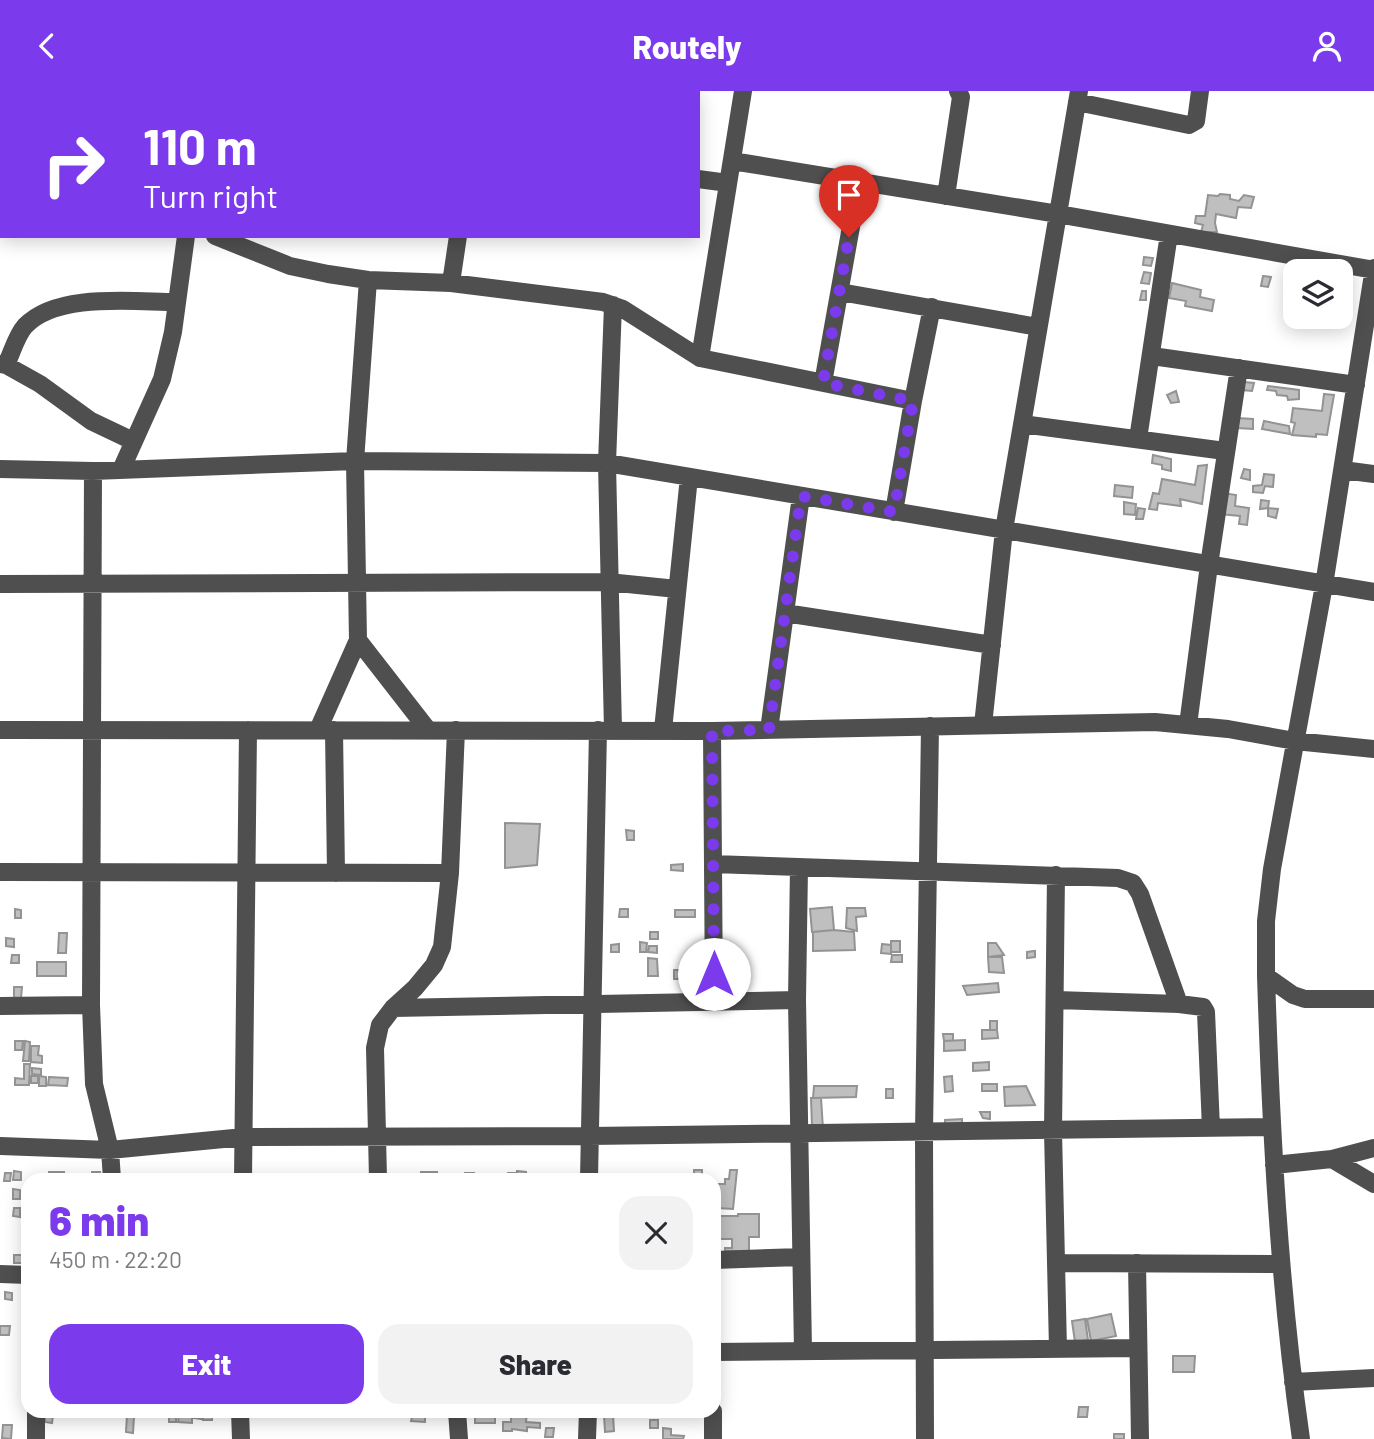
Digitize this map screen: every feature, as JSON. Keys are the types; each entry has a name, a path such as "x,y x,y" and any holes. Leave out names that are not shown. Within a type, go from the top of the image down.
{"street":[{"path":"700,358 743,91"},
{"path":"946,196 961,97 958,91"},
{"path":"984,725 1004,530 1078,97 1189,125 1196,121 1200,91"},
{"path":"732,161 1374,269 1324,585 1272,869 1266,921 1271,1127 1281,1263 1301,1439"},
{"path":"700,179 728,183"},
{"path":"823,383 859,182"},
{"path":"1139,439 1169,234"},
{"path":"121,470 162,379 173,332 186,238"},
{"path":"220,238 290,266 368,280 451,283 612,305 700,358 913,401"},
{"path":"451,283 458,238"},
{"path":"335,873 326,730 358,640 355,461 368,280"},
{"path":"840,292 1038,327"},
{"path":"133,441 91,421 40,384 3,365 23,329 58,306 76,303 177,302"},
{"path":"589,1173 592,1004 605,730 607,463 612,305"},
{"path":"894,512 932,307"},
{"path":"1152,356 1356,385"},
{"path":"1188,725 1225,451 1239,368"},
{"path":"1022,424 1225,451"},
{"path":"0,469 93,471 355,461 607,463 1374,592"},
{"path":"1343,470 1374,474"},
{"path":"93,471 91,1005 94,1084 110,1150 112,1173"},
{"path":"663,730 688,477"},
{"path":"769,730 801,496"},
{"path":"0,584 608,582 677,589"},
{"path":"785,613 992,645"},
{"path":"358,640 428,730"},
{"path":"0,730 712,731 1122,722 1188,725 1374,750"},
{"path":"925,1439 924,1133 930,726"},
{"path":"243,1173 248,730"},
{"path":"378,1173 375,1048 380,1025 434,965 442,947 450,873 456,730"},
{"path":"712,731 714,1001"},
{"path":"713,864 1118,878 1133,883 1140,894 1180,1004"},
{"path":"799,867 797,1000 803,1351"},
{"path":"0,872 450,873"},
{"path":"1056,875 1053,1131 1058,1349"},
{"path":"1266,976 1293,995 1305,999 1374,999"},
{"path":"393,1008 797,1000"},
{"path":"1056,1000 1203,1007 1206,1013 1211,1128"},
{"path":"0,1006 91,1005"},
{"path":"0,1146 110,1150 244,1137 924,1133 1271,1127"},
{"path":"1274,1165 1332,1159 1374,1148"},
{"path":"1332,1159 1374,1184"},
{"path":"721,1260 801,1257"},
{"path":"1056,1263 1281,1263"},
{"path":"1138,1263 1140,1439"},
{"path":"0,1274 21,1275"},
{"path":"721,1352 1138,1348"},
{"path":"1293,1381 1374,1378"},
{"path":"36,1418 36,1439"},
{"path":"240,1418 241,1439"},
{"path":"458,1418 459,1439"},
{"path":"587,1439 588,1418"},
{"path":"713,1418 713,1439"}],"building":[{"path":"1208,195 1230,195 1230,199 1239,201 1244,195 1254,197 1251,208 1238,207 1236,218 1216,214 1217,232 1201,232 1203,225 1195,223 1196,216 1205,216"},
{"path":"1144,257 1153,258 1151,266 1143,265"},
{"path":"1144,272 1151,273 1149,284 1141,283"},
{"path":"1263,276 1271,277 1268,287 1261,286"},
{"path":"1172,283 1201,290 1200,297 1214,300 1212,311 1185,306 1186,301 1169,298"},
{"path":"1142,291 1146,291 1146,300 1140,300"},
{"path":"1244,382 1254,383 1252,391 1242,390"},
{"path":"1268,386 1299,390 1299,399 1288,400 1287,396 1267,390"},
{"path":"1176,391 1179,402 1171,403 1167,395"},
{"path":"1324,394 1334,395 1327,435 1292,435 1295,423 1291,422 1293,408 1322,411"},
{"path":"1237,418 1253,419 1253,429 1237,428"},
{"path":"1264,421 1289,426 1290,434 1262,429"},
{"path":"1153,455 1171,459 1171,471 1152,463"},
{"path":"1207,465 1202,504 1180,499 1181,506 1158,503 1157,510 1149,509 1153,493 1159,494 1162,479 1195,485 1198,466"},
{"path":"1244,469 1250,470 1250,480 1241,478"},
{"path":"1264,474 1274,475 1273,487 1265,486 1263,493 1253,492 1253,486 1262,485"},
{"path":"1115,485 1133,487 1132,498 1114,496"},
{"path":"1223,493 1236,495 1235,506 1249,508 1247,525 1239,524 1240,516 1220,514"},
{"path":"1261,500 1269,501 1268,508 1260,509"},
{"path":"1124,502 1136,504 1135,515 1124,514"},
{"path":"1138,508 1145,509 1143,519 1136,519"},
{"path":"1268,508 1278,509 1276,518 1268,516"},
{"path":"505,823 540,824 537,865 505,868"},
{"path":"626,830 634,831 634,840 627,840"},
{"path":"683,864 683,871 671,870 671,865"},
{"path":"832,907 834,930 812,932 810,909"},
{"path":"847,908 865,908 866,916 856,917 857,931 846,928"},
{"path":"15,909 21,910 21,918 15,918"},
{"path":"620,909 628,909 628,917 619,917"},
{"path":"675,910 695,910 695,917 675,917"},
{"path":"650,932 658,932 658,939 650,939"},
{"path":"813,932 854,932 855,950 813,951"},
{"path":"59,933 67,933 66,953 58,953"},
{"path":"6,938 14,939 14,947 6,946"},
{"path":"891,941 900,941 900,952 891,952"},
{"path":"640,942 647,943 646,952 640,952"},
{"path":"988,943 996,943 1004,955 988,957"},
{"path":"619,944 619,952 611,952 611,945"},
{"path":"882,944 891,945 891,954 881,953"},
{"path":"649,946 657,946 657,953 648,952"},
{"path":"1035,951 1035,957 1027,958 1027,952"},
{"path":"12,955 19,955 19,963 11,963"},
{"path":"892,955 902,955 902,962 891,962"},
{"path":"988,957 1002,957 1004,973 989,972"},
{"path":"648,958 657,959 658,976 648,976"},
{"path":"37,962 66,962 66,976 37,976"},
{"path":"674,970 686,970 686,979 674,979"},
{"path":"998,983 999,992 967,995 963,986"},
{"path":"14,987 22,987 21,998 14,998"},
{"path":"990,1021 997,1021 997,1030 990,1030"},
{"path":"982,1030 997,1030 998,1038 982,1039"},
{"path":"943,1034 953,1034 953,1041 944,1041"},
{"path":"965,1040 965,1050 944,1051 944,1041"},
{"path":"15,1041 23,1041 22,1050 15,1050"},
{"path":"25,1041 30,1042 29,1061 23,1061"},
{"path":"31,1046 39,1046 38,1055 42,1056 42,1063 31,1062"},
{"path":"989,1062 989,1070 973,1071 973,1063"},
{"path":"24,1064 30,1064 29,1085 15,1085 15,1078 24,1079"},
{"path":"32,1068 41,1069 41,1075 32,1074"},
{"path":"31,1076 38,1076 38,1083 31,1083"},
{"path":"39,1076 46,1077 46,1086 39,1086"},
{"path":"952,1076 953,1091 945,1092 944,1077"},
{"path":"49,1077 68,1078 67,1086 48,1085"},
{"path":"982,1084 997,1084 997,1091 982,1091"},
{"path":"814,1086 857,1086 856,1097 813,1098"},
{"path":"1026,1086 1035,1105 1005,1106 1004,1087"},
{"path":"886,1089 893,1089 893,1098 886,1098"},
{"path":"811,1098 821,1098 823,1129 812,1127"},
{"path":"980,1112 990,1112 990,1119 983,1118"},
{"path":"962,1119 962,1128 945,1128 945,1120"},
{"path":"730,1170 737,1170 733,1209 721,1208 721,1184 725,1184 725,1179 729,1179"},
{"path":"14,1171 21,1172 21,1180 13,1180"},
{"path":"5,1173 11,1173 10,1181 4,1181"},
{"path":"13,1189 20,1190 20,1199 13,1199"},
{"path":"14,1208 20,1208 20,1217 13,1216"},
{"path":"759,1214 759,1237 749,1237 749,1251 725,1251 725,1248 732,1248 732,1239 721,1239 721,1216"},
{"path":"14,1255 21,1255 21,1263 14,1263"},
{"path":"5,1292 12,1293 12,1300 5,1299"},
{"path":"1111,1314 1116,1336 1091,1341 1087,1319"},
{"path":"1085,1319 1088,1340 1075,1342 1072,1321"},
{"path":"0,1326 10,1326 9,1335 0,1335"},
{"path":"1173,1356 1195,1356 1194,1372 1173,1372"},
{"path":"1079,1407 1088,1407 1087,1417 1078,1417"},
{"path":"45,1418 53,1418 52,1423 45,1422"},
{"path":"127,1418 134,1418 133,1433 126,1432"},
{"path":"179,1418 192,1418 192,1423 178,1422"},
{"path":"412,1418 425,1418 425,1422 411,1421"},
{"path":"475,1418 495,1418 495,1423 475,1423"},
{"path":"511,1418 526,1418 526,1422 540,1423 540,1428 503,1431 503,1422 511,1422"},
{"path":"604,1418 613,1418 614,1431 605,1432"},
{"path":"650,1420 658,1420 658,1428 650,1428"},
{"path":"3,1425 12,1425 11,1439 2,1438"},
{"path":"546,1428 554,1428 553,1437 545,1437"},
{"path":"663,1428 671,1429 671,1435 684,1436 683,1439 663,1439"},
{"path":"1114,1434 1124,1434 1124,1439 1114,1439"}],"route":[{"path":"714,974 712,731 769,730 801,496 894,512 913,401 823,383 849,237"}]}
